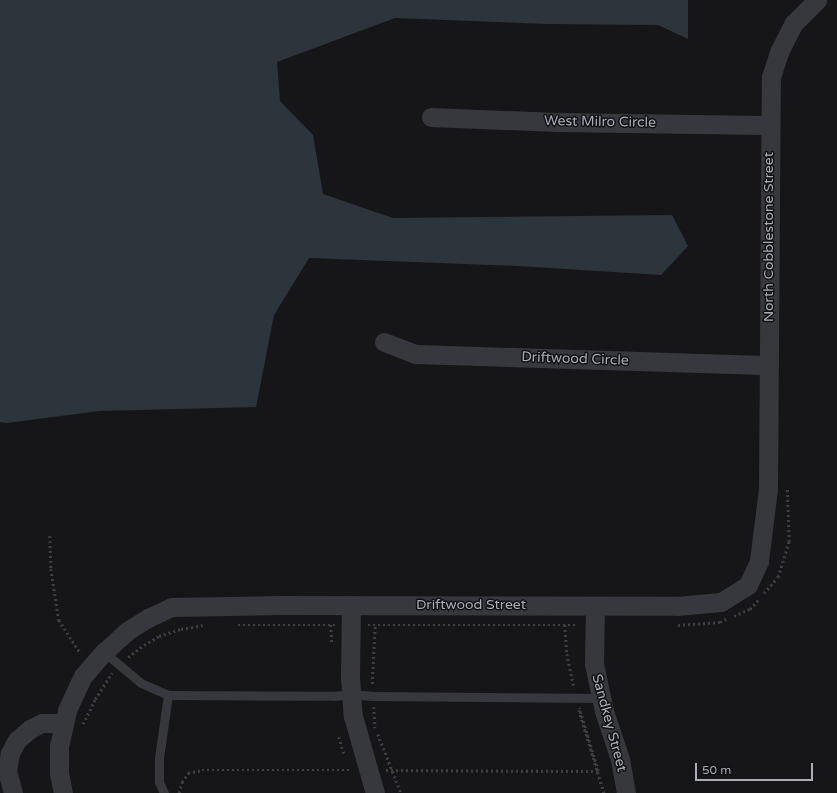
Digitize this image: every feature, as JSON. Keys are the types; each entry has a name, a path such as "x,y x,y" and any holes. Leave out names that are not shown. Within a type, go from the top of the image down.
{"street":[{"name":"North Cobblestone Street","path":"768,489 770,77 780,50 794,23 817,0"},
{"name":"West Milro Circle","path":"431,118 557,122 769,125"},
{"name":"Driftwood Circle","path":"384,342 416,354 768,364"},
{"name":"Driftwood Street","path":"63,793 58,758 63,723 73,694 83,676 104,652 127,631 148,618 172,607 350,605 677,606 721,602 748,586 759,561 768,489"},
{"path":"350,605 351,694 353,716 375,793"},
{"name":"Sandkey Street","path":"595,606 594,664 601,698 620,759 626,793"},
{"path":"13,793 7,771 10,753 17,740 30,729 42,723 63,723"}],"lane":[{"path":"104,652 141,683 168,695 334,696 351,694 373,696 601,698"},
{"path":"164,793 159,782 159,758 168,695"}],"path":[{"path":"676,625 720,622 750,609 778,577 789,542 787,484"},
{"path":"50,536 51,569 59,620 83,657"},
{"path":"81,727 98,693 109,676 144,645 159,636 181,629 209,624"},
{"path":"236,624 350,626 595,625"},
{"path":"375,625 371,679 376,729 401,793"},
{"path":"565,625 567,654 576,697 604,793"},
{"path":"580,714 598,771"}],"shaded area":[{"path":"0,0 688,0 688,39 658,25 547,24 395,18 277,62 280,101 313,135 323,194 393,218 672,215 688,246 661,275 518,266 309,258 274,315 256,407 99,411 7,423 0,422"}]}
